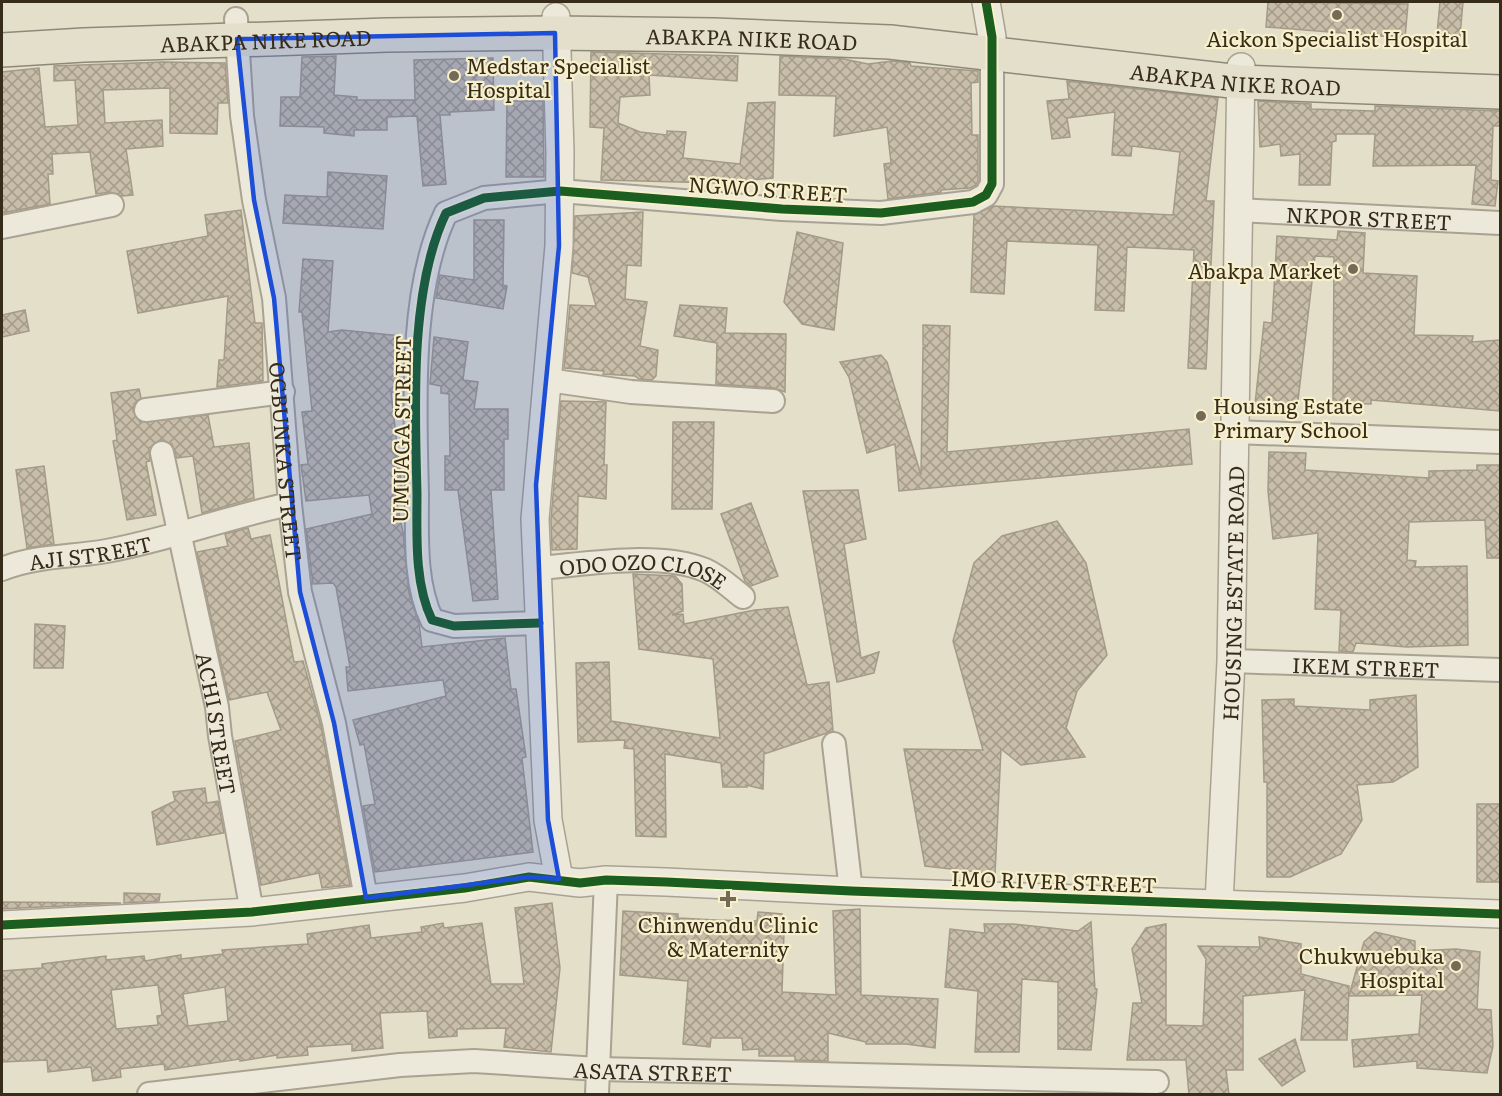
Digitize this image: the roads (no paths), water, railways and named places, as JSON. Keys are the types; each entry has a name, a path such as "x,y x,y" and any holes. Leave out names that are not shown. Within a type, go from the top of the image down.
{"main road":[{"name":"ABAKPA NIKE ROAD","path":"2,29 237,29 555,17 788,24 1241,74 1500,92"},
{"name":"ABAKPA NIKE ROAD","path":"2,50 237,29"},
{"name":"ABAKPA NIKE ROAD","path":"1241,74 1500,75"}],"street":[{"path":"987,2 992,45"},
{"path":"555,17 560,191 558,256 548,380 536,485 539,623 548,820 559,879"},
{"name":"OGBUNKA STREET","path":"237,29 242,116 254,200 274,298 290,504 300,592 334,723 366,898"},
{"name":"NGWO STREET","path":"560,191 782,209 881,213 974,202 986,195 992,184 992,45"},
{"name":"HOUSING ESTATE ROAD","path":"1219,903 1231,662 1241,74"},
{"name":"UMUAGA STREET","path":"539,623 454,626 432,620 426,609 417,541 415,413 418,336 434,238 446,213 484,198 560,191"},
{"path":"2,227 112,205"},
{"name":"NKPOR STREET","path":"1237,210 1500,223"},
{"path":"548,380 642,393 773,401"},
{"path":"146,410 283,392"},
{"path":"1234,432 1500,442"},
{"name":"ACHI STREET","path":"162,453 217,707 220,736 252,912"},
{"name":"AJI STREET","path":"2,569 22,561 102,551 179,535 243,513 290,504"},
{"name":"ODO OZO CLOSE","path":"539,568 612,562 664,561 687,564 708,571 743,597"},
{"name":"IKEM STREET","path":"1231,662 1500,670"},
{"path":"834,744 851,891"},
{"name":"IMO RIVER STREET","path":"2,926 252,912 465,888 529,877 580,883 606,880 1500,914"},
{"path":"597,1095 606,880"},
{"name":"ASATA STREET","path":"149,1095 452,1061 523,1062 598,1069 890,1073 1158,1082"}],"place":[{"name":"Aickon Specialist Hospital","path":"1337,15"},
{"name":"Medstar Specialist Hospital","path":"454,76"},
{"name":"Abakpa Market","path":"1353,269"},
{"name":"Housing Estate Primary School","path":"1201,416"},
{"name":"Chinwendu Clinic & Maternity","path":"728,899"},
{"name":"Chukwuebuka Hospital","path":"1456,966"}]}
